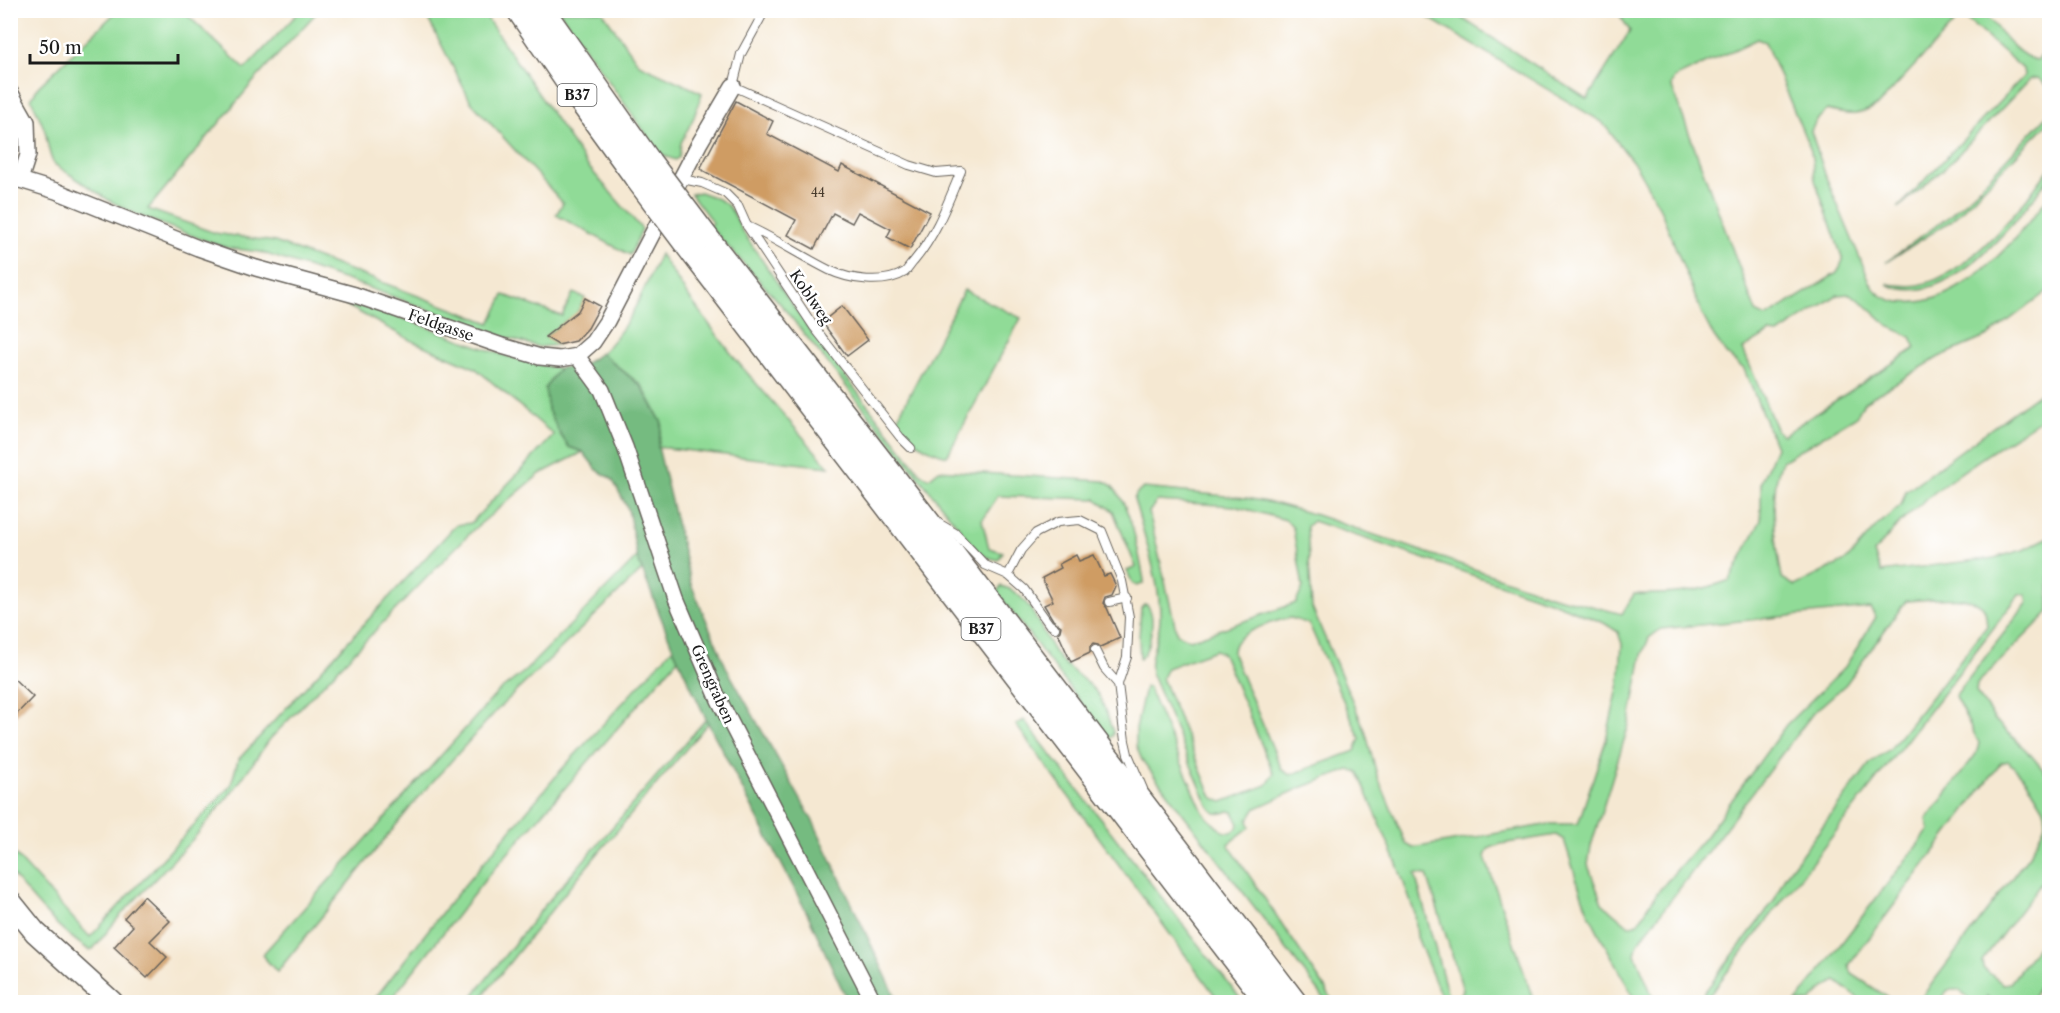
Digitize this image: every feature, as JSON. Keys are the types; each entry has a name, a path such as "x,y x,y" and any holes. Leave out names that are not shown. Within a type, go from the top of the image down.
{"main road":[{"name":"B37","path":"519,10 579,98 643,170"},
{"name":"B37","path":"542,10 643,170 1268,1002"},
{"name":"B37","path":"700,246 920,512 1294,1002"}],"street":[{"path":"577,356 593,342 614,310 699,144 734,86"},
{"path":"10,92 27,122 28,155 15,180"},
{"name":"Feldgasse","path":"15,180 56,190 198,248 256,268 355,296 502,346 540,357 560,359 577,356"},
{"name":"Grengraben","path":"577,356 602,390 625,447 676,599 719,700 874,1002"},
{"path":"10,902 35,932 112,1002"}],"lane":[{"path":"747,226 772,237 830,270 853,279 879,280 905,272 925,248 944,212 961,171 936,173 909,165 734,86 741,54 765,10"},
{"name":"Koblweg","path":"682,179 702,183 725,193 738,206 747,226 814,327 911,448"},
{"path":"920,512 955,533 985,565 1008,575 1024,589 1049,624 1055,628"},
{"path":"1008,575 1021,550 1036,533 1058,522 1080,520 1102,531 1127,598 1129,617 1127,657 1118,684 1125,741 1128,754 1160,826"},
{"path":"1110,602 1127,598"},
{"path":"1095,650 1104,668 1118,684"}],"green space":[{"path":"117,11 183,11 245,69 300,11 318,11 254,81 148,209 215,233 275,242 490,323 504,295 562,316 573,293 585,298 572,321 568,319 545,337 558,345 539,347 504,337 358,284 260,252 228,248 201,239 138,215 110,201 54,164 45,131 31,99 38,87"},
{"path":"424,11 482,11 587,165 642,229 630,255 556,215 563,203 471,102"},
{"path":"559,11 602,11 639,64 702,93 694,117 681,143 679,157 675,160 660,154"},
{"path":"1417,11 1451,11 1587,99 1630,31 1617,11 1983,11 2015,48 2030,58 2038,60 2049,46 2049,87 2038,78 2030,79 1944,169 1898,208 2024,76 2023,69 1965,18 1957,20 1878,105 1864,112 1853,114 1827,110 1816,121 1811,131 1826,177 1870,282 1882,296 1899,302 1922,302 1944,295 1965,283 2004,251 2049,196 2049,218 2046,223 2049,234 2049,290 1988,336 1939,357 1864,402 1857,416 1782,461 1775,488 1774,503 1782,578 1795,586 1847,560 1877,526 1901,505 1906,491 2049,386 2049,414 1933,493 1892,531 1874,553 1881,572 1994,558 2023,550 2049,537 2049,612 1977,684 1976,692 1995,720 2031,755 2050,778 2049,873 1982,961 1983,968 2003,984 2010,983 2049,932 2049,970 2030,1002 1992,1002 1987,996 1983,1002 1968,1002 1968,997 1958,990 1948,990 1938,1002 1918,1002 2030,854 2045,824 2044,809 2027,781 2008,761 2001,763 1849,965 1852,974 1895,1002 1863,1002 1836,981 1823,989 1810,1002 1796,1002 1929,830 1927,819 1976,754 1979,743 1955,696 2028,602 2026,594 2019,595 1704,1002 1697,1002 1774,901 1785,876 1871,762 1890,749 1987,626 1983,607 1969,600 1947,598 1906,601 1846,684 1813,713 1638,943 1635,954 1655,1002 1635,1002 1588,911 1564,840 1556,835 1501,844 1488,849 1485,857 1534,1002 1441,1002 1442,999 1417,937 1415,914 1397,864 1358,772 1349,770 1256,808 1248,820 1250,827 1228,844 1333,1002 1327,1002 1142,760 1136,746 1136,728 1145,687 1148,687 1203,812 1221,830 1231,832 1235,830 1239,824 1233,812 1217,813 1212,811 1208,805 1151,673 1151,659 1160,618 1160,604 1151,558 1134,499 1137,493 1144,488 1246,498 1277,504 1316,515 1553,596 1622,614 1634,594 1683,592 1706,588 1730,580 1761,520 1761,482 1776,447 1744,369 1727,355 1702,314 1659,206 1636,166 1602,122","holes":["1757,39 1765,42 1811,151 1815,180 1843,260 1837,273 1766,317 1756,312 1671,85 1674,78","1850,294 1889,326 1911,337 1916,348 1783,435 1777,431 1743,349 1769,333 1778,334 1837,295","1157,501 1234,506 1286,520 1293,528 1303,587 1296,603 1190,640 1177,634 1149,512","1313,521 1552,602 1604,623 1618,632 1622,644 1619,684 1606,740 1578,824 1550,824 1413,848 1406,844 1377,775 1365,730 1312,608 1307,526","1870,608 1876,617 1845,667 1786,725 1706,836 1657,893 1638,923 1629,926 1602,903 1588,865 1591,846 1630,721 1642,655 1649,638 1661,629","1291,618 1309,624 1360,738 1355,751 1290,775 1282,770 1233,654 1235,644 1244,635 1277,621","1215,650 1223,654 1274,774 1267,785 1222,802 1212,797 1162,678 1167,668","1415,874 1427,875 1463,990 1459,997 1454,999 1448,996"]},
{"path":"2049,114 2049,122 1951,221 1886,262 1948,217"},
{"path":"2049,169 2049,178 2019,216 1979,258 1933,286 1910,290 1887,284 1919,285 1938,279 1956,268 1992,238"},
{"path":"700,192 716,198 730,208 741,229 810,331 921,474 929,478 939,470 1104,481 1113,487 1120,497 1132,524 1143,584 1137,586 1133,584 1127,571 1136,567 1113,511 1096,499 998,496 982,520 989,548 1003,552 998,560 986,557 976,549 778,301 709,226 713,223 691,194"},
{"path":"660,254 736,360 829,467 658,447 662,423 642,386 601,353 628,320"},
{"path":"964,290 1021,318 947,456 918,443 896,421"},
{"path":"344,304 398,317 504,355 559,368 545,388 560,434 569,447 583,452 540,474 473,530 270,739 236,787 194,838 119,917 93,949 89,950 57,924 11,873 10,849 90,937 231,785 238,760 456,525 471,523 554,435 475,368 410,340"},
{"path":"601,353 641,386 662,423 658,447 691,584 727,669 814,823 898,1002 848,1002 808,915 708,723 673,648 637,557 628,509 612,479 597,470 583,452 569,447 548,410 545,388 559,368 581,366"},
{"path":"637,557 642,570 497,710 418,798 277,972 262,955 498,692 525,671"},
{"path":"1001,586 1021,597 1035,616 1058,657 1099,696 1113,731 1110,738 999,595 997,592"},
{"path":"1147,605 1150,610 1152,625 1147,648 1140,659 1141,608"},
{"path":"673,648 678,659 488,876 389,1002 372,1002 447,906 562,769"},
{"path":"706,719 708,723 573,883 478,1002 468,1002 545,905"},
{"path":"1024,720 1243,1002 1220,1002 1016,725"}],"building":[{"path":"736,101 773,121 767,134 839,172 842,165 930,212 910,249 887,237 891,229 858,212 852,223 833,213 814,249 788,235 796,220 700,169"},
{"path":"585,298 600,306 588,328 576,341 558,345 545,337 578,311"},
{"path":"842,306 868,340 847,356 822,322"},
{"path":"1076,555 1079,561 1094,555 1104,576 1110,574 1116,586 1112,595 1105,597 1103,603 1120,638 1100,647 1093,644 1090,647 1090,653 1071,662 1058,633 1061,626 1053,620 1044,605 1053,601 1042,578 1061,568 1059,564"},
{"path":"10,675 33,697 10,721"},
{"path":"144,896 170,921 150,941 167,957 147,978 114,947 133,926 124,918"}]}
